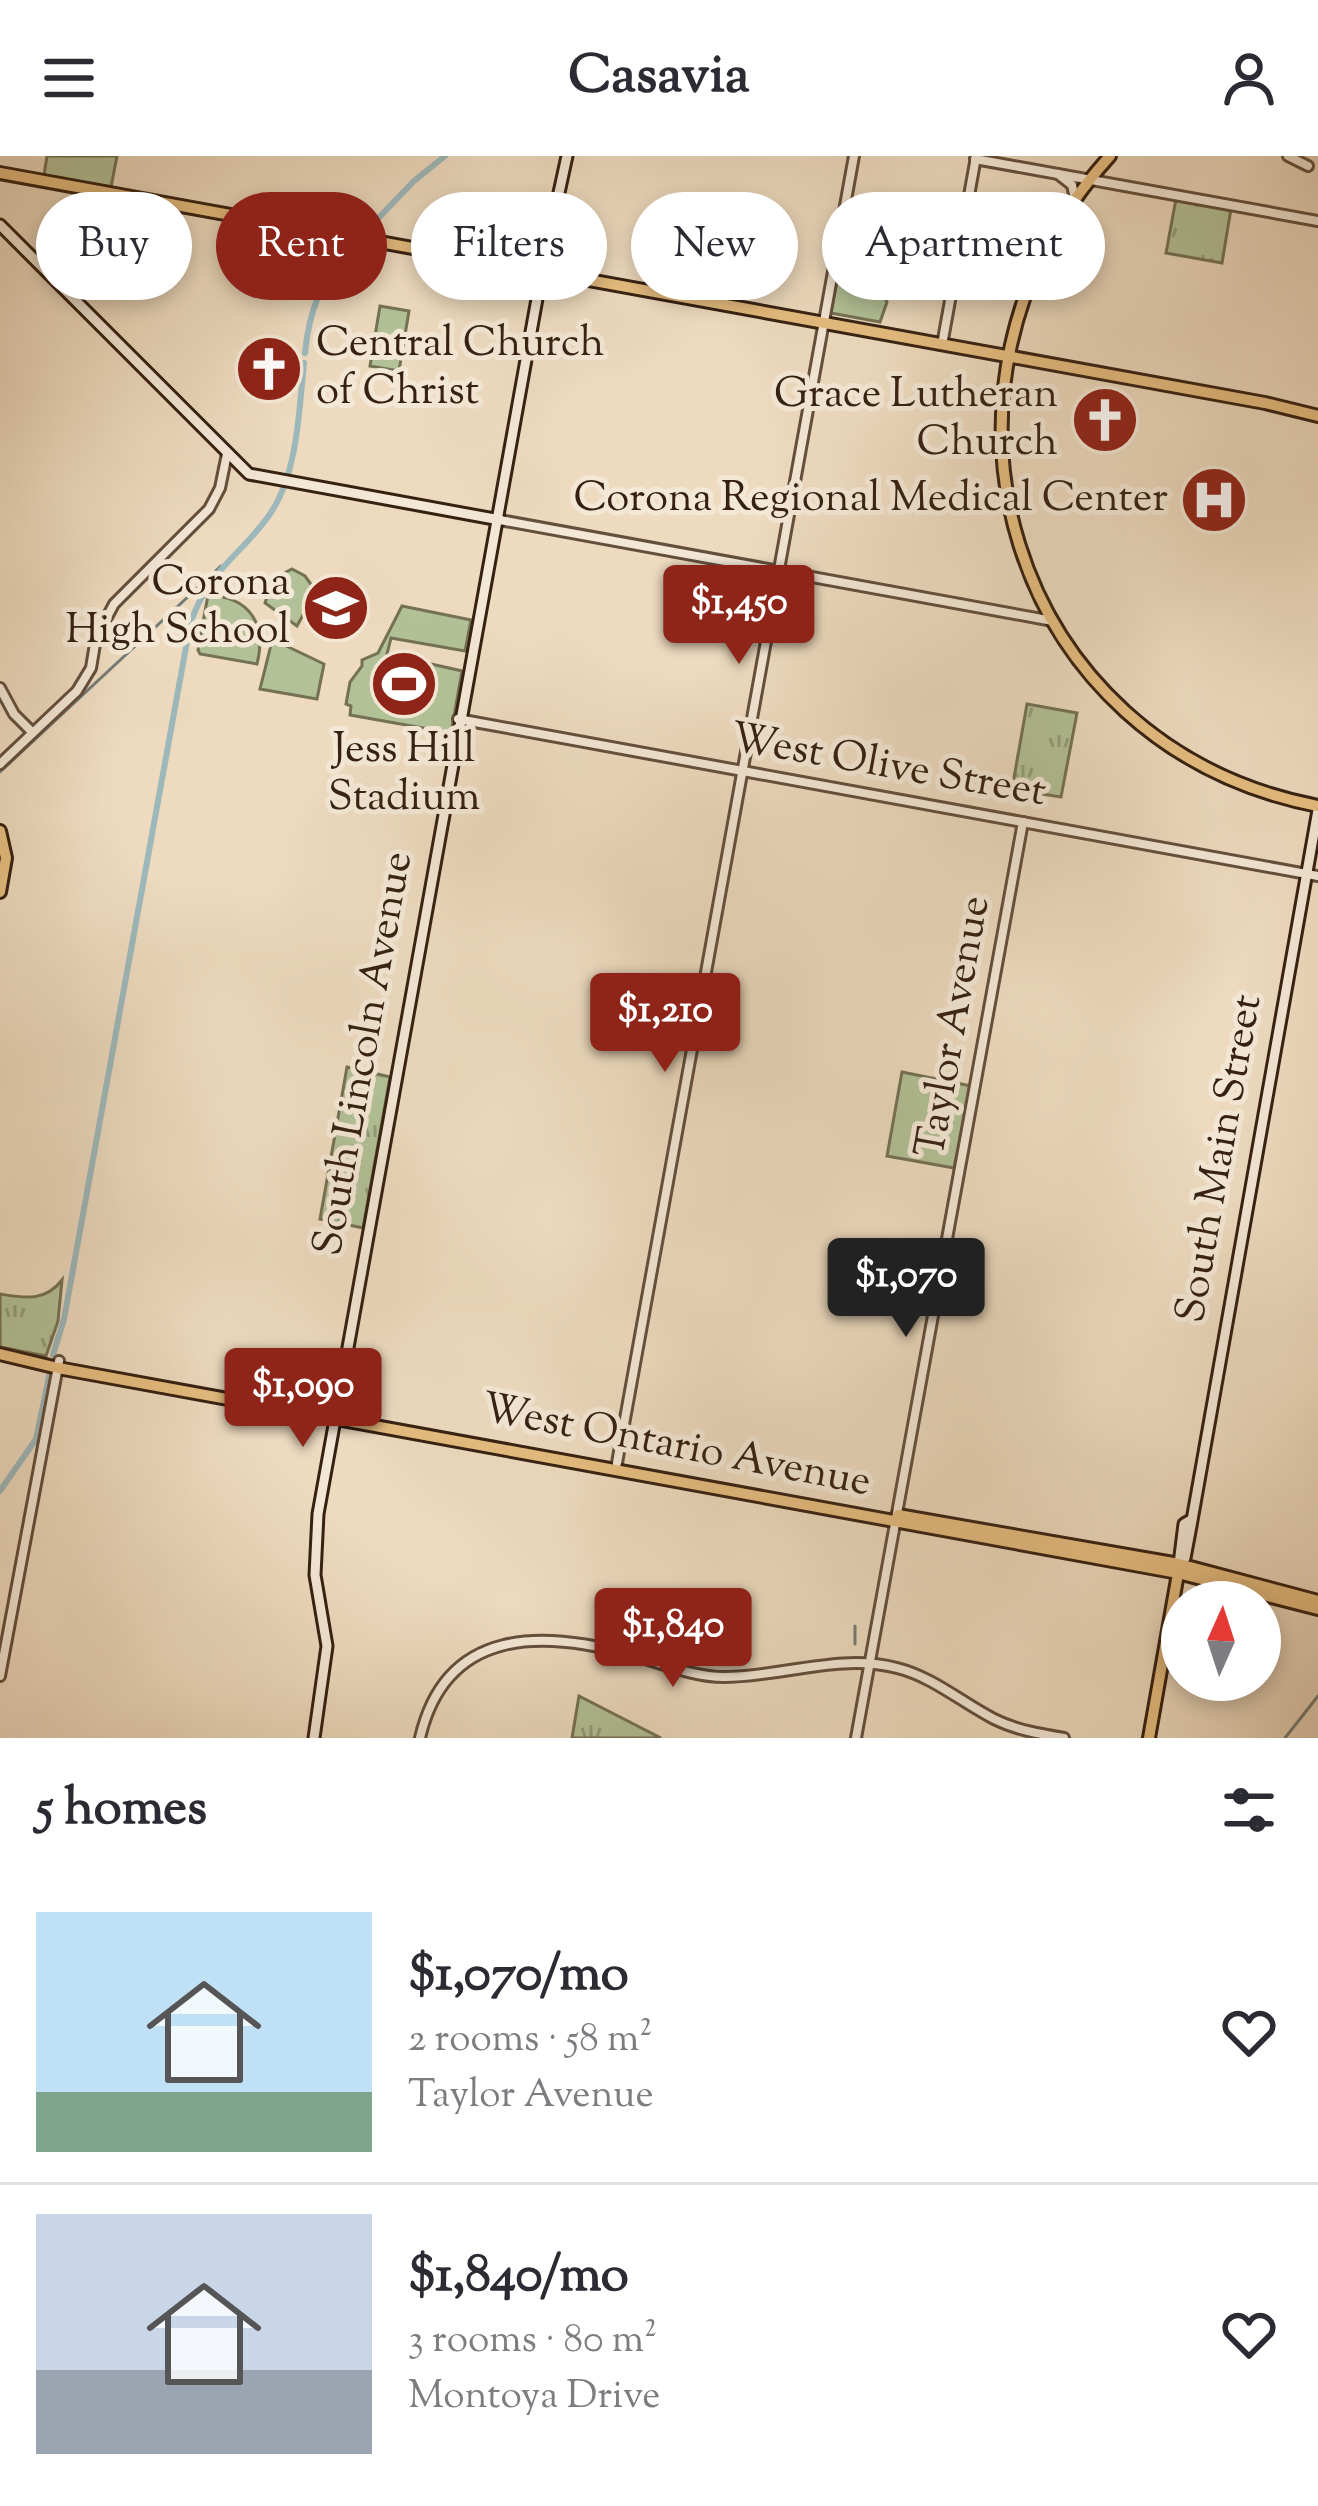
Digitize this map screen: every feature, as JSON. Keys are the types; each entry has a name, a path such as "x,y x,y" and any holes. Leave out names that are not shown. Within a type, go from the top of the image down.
{"main road":[{"name":"South Lincoln Avenue","path":"558,192 564,156"},
{"path":"1080,192 1106,161"},
{"path":"0,173 411,247"},
{"path":"0,225 249,474 497,519"},
{"path":"607,283 1318,413"},
{"name":"South Lincoln Avenue","path":"314,1738 327,1646 315,1575 318,1514 537,300"},
{"path":"1024,300 1006,356 1000,429 1006,492 1025,560 1053,620 1106,692 1166,743 1236,782 1318,808"},
{"name":"South Main Street","path":"1149,1738 1184,1525 1189,1521 1312,875 1318,808"},
{"path":"0,831 6,858 0,892"},
{"name":"West Ontario Avenue","path":"0,1354 1178,1569"},
{"name":"West Ontario Avenue","path":"336,1415 617,1462 897,1518"},
{"path":"1178,1569 1212,1581"},
{"path":"1178,1569 1236,1581"},
{"path":"1281,1592 1318,1605"},
{"path":"1281,1597 1318,1605"}],"street":[{"path":"617,1462 854,156"},
{"path":"1288,156 1308,166"},
{"path":"942,345 976,158 1318,220"},
{"path":"1106,161 1108,182"},
{"path":"1057,173 1074,192"},
{"path":"0,764 86,679 100,628 114,604 209,509 220,488 227,454"},
{"path":"497,519 1053,620"},
{"path":"0,688 7,704 32,732"},
{"name":"West Olive Street","path":"461,720 1312,875"},
{"name":"Taylor Avenue","path":"856,1738 1023,822"},
{"path":"0,1676 59,1365"},
{"path":"420,1738 437,1693 456,1670 474,1656 514,1641 578,1644 723,1677 870,1663 916,1674 1012,1726 1064,1738"}],"green space":[{"path":"47,156 117,156 111,187 44,175"},
{"path":"1176,199 1231,209 1222,263 1166,253"},
{"path":"833,300 887,302 880,322 831,313"},
{"path":"380,306 409,311 399,371 370,366"},
{"path":"292,569 305,576 316,591 297,626 265,603 273,579"},
{"path":"208,595 235,601 252,615 259,637 257,664 200,654"},
{"name":"Jess Hill Stadium","path":"402,606 471,620 465,651 391,638 387,654 462,671 451,733 350,715 351,706 346,704 350,682 362,660 378,653"},
{"path":"278,642 324,664 317,699 260,689 271,645"},
{"path":"1027,704 1077,713 1061,797 1012,789"},
{"path":"347,1067 390,1077 363,1228 320,1219"},
{"path":"902,1072 971,1086 954,1168 887,1156"},
{"path":"62,1280 58,1321 46,1356 0,1347 0,1294 42,1295"},
{"path":"579,1696 661,1738 572,1738"}],"waterway":[{"path":"387,209 445,156"},
{"path":"305,353 318,300"},
{"path":"53,1355 64,1319 190,625 206,589 261,526 281,495 296,439 304,363"},
{"path":"0,772 221,566"},
{"path":"0,1491 36,1439 50,1372"},
{"path":"855,1626 855,1644"},
{"path":"1285,1738 1318,1696"}],"place":[{"name":"Central Church of Christ","path":"269,369"},
{"name":"Grace Lutheran Church","path":"1105,420"},
{"name":"Corona Regional Medical Center","path":"1214,500"},
{"name":"Corona High School","path":"336,608"},
{"name":"Jess Hill Stadium","path":"404,684"}]}
